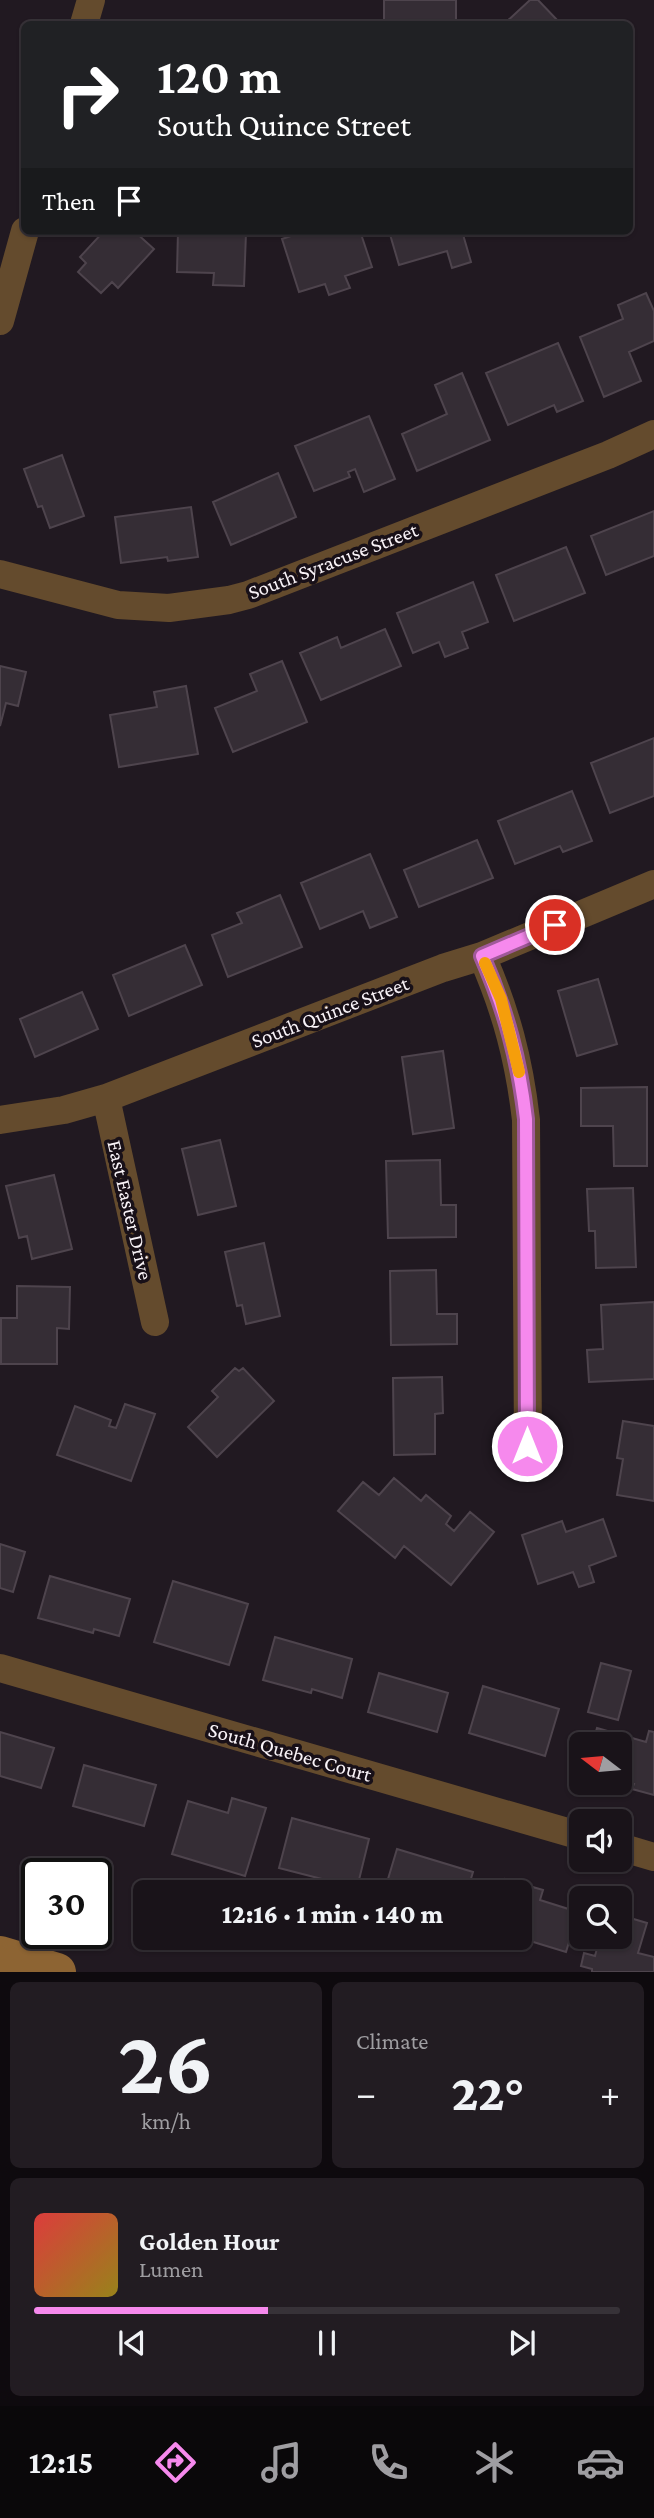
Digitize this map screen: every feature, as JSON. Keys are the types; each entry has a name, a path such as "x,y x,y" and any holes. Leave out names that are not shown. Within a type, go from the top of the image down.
{"main road":[{"path":"0,1955 57,1972"}],"street":[{"path":"85,21 91,0"},
{"path":"0,321 24,235"},
{"name":"South Syracuse Street","path":"0,574 118,605 169,608 229,600 248,595 595,460 654,434"},
{"name":"South Quince Street","path":"0,1120 64,1110 106,1098 443,968 482,956 654,884"},
{"path":"482,956 501,999 508,1024 522,1083 526,1119 527,1446"},
{"name":"East Easter Drive","path":"106,1098 155,1322"},
{"name":"South Quebec Court","path":"0,1668 569,1833"},
{"path":"632,1851 654,1857"}],"building":[{"path":"384,0 456,0 456,21 384,21"},
{"path":"530,0 538,0 558,21 507,21"},
{"path":"100,235 138,235 154,249 118,288 112,282 101,293 78,272 86,263 80,257"},
{"path":"178,235 246,235 244,286 213,285 214,273 177,272"},
{"path":"294,235 361,235 372,267 345,276 350,288 329,295 325,284 299,292 282,239"},
{"path":"390,235 463,235 471,262 452,268 447,251 399,265"},
{"path":"646,293 654,311 654,341 629,352 641,381 604,397 580,337 623,319 618,305"},
{"path":"558,343 583,401 557,412 554,405 508,425 486,373"},
{"path":"462,373 490,440 417,471 402,434 447,414 435,385"},
{"path":"369,416 395,479 364,492 355,469 348,472 350,477 314,491 295,446"},
{"path":"62,455 84,516 50,528 42,506 38,507 24,469"},
{"path":"278,473 296,517 231,545 213,502"},
{"path":"191,507 198,557 168,561 167,557 121,563 115,517"},
{"path":"654,511 654,556 606,575 591,536"},
{"path":"566,547 585,593 514,621 496,575"},
{"path":"473,582 488,622 462,632 468,648 445,657 439,642 413,653 397,613"},
{"path":"385,629 401,666 321,700 300,653 337,637 341,648"},
{"path":"282,661 307,722 233,752 215,708 257,691 250,674"},
{"path":"0,666 26,672 18,706 6,703 0,726"},
{"path":"186,686 198,754 119,767 110,715 157,707 154,692"},
{"path":"654,738 654,796 610,813 591,763"},
{"path":"572,791 592,841 563,852 560,846 515,864 498,821"},
{"path":"477,840 493,878 419,907 404,870"},
{"path":"370,854 397,917 370,928 363,911 320,929 301,883"},
{"path":"280,895 302,947 228,977 212,935 242,923 237,913"},
{"path":"185,945 202,985 129,1016 113,975"},
{"path":"598,979 617,1044 577,1056 558,991"},
{"path":"82,992 98,1029 35,1057 20,1019"},
{"path":"443,1051 454,1128 413,1134 402,1057"},
{"path":"647,1087 647,1166 614,1166 613,1126 581,1126 581,1088"},
{"path":"220,1140 236,1206 198,1215 182,1149"},
{"path":"440,1160 441,1205 456,1205 456,1237 388,1238 386,1161"},
{"path":"54,1175 72,1249 32,1259 27,1236 19,1238 6,1186"},
{"path":"633,1188 636,1267 596,1268 595,1231 589,1231 587,1189"},
{"path":"264,1243 280,1316 246,1324 242,1305 237,1306 225,1252"},
{"path":"436,1270 437,1314 457,1314 457,1344 391,1345 390,1271"},
{"path":"17,1286 70,1287 69,1329 57,1328 57,1364 1,1364 1,1318 17,1318"},
{"path":"654,1302 654,1379 589,1382 587,1350 603,1349 601,1305"},
{"path":"235,1368 239,1371 243,1368 274,1401 217,1457 188,1427 218,1397 212,1391"},
{"path":"442,1377 443,1413 435,1414 435,1454 394,1455 393,1378"},
{"path":"125,1404 155,1414 131,1481 57,1455 75,1406 111,1420 109,1426 116,1428"},
{"path":"623,1421 654,1426 654,1501 617,1495 623,1459 617,1458"},
{"path":"394,1478 421,1501 426,1495 451,1516 446,1524 454,1531 470,1512 494,1532 451,1585 404,1546 395,1558 338,1511 363,1482 379,1495"},
{"path":"603,1519 616,1556 589,1566 594,1582 579,1587 573,1572 538,1584 522,1535 562,1521 566,1532"},
{"path":"0,1544 25,1552 13,1592 0,1588"},
{"path":"50,1576 130,1599 119,1636 94,1629 93,1633 38,1618"},
{"path":"173,1581 248,1604 229,1665 154,1642"},
{"path":"275,1637 352,1659 342,1698 312,1689 311,1693 263,1680"},
{"path":"601,1663 631,1671 618,1720 588,1712"},
{"path":"379,1673 448,1693 437,1732 368,1712"},
{"path":"483,1686 559,1709 545,1756 469,1733"},
{"path":"649,1731 654,1732 654,1795 632,1789 632,1738 646,1742"},
{"path":"0,1732 54,1748 41,1788 0,1776"},
{"path":"84,1765 156,1785 144,1826 73,1806"},
{"path":"232,1798 266,1808 245,1876 172,1854 188,1801 228,1813"},
{"path":"292,1818 369,1839 359,1880 326,1880 279,1868"},
{"path":"397,1849 473,1872 471,1880 388,1880"},
{"path":"532,1887 543,1890 540,1900 569,1909 569,1942 566,1952 532,1942"},
{"path":"632,1919 647,1923 638,1953 654,1957 654,1972 592,1972 592,1969 581,1966 584,1953 595,1956 597,1949 632,1949"}],"slow traffic":[{"path":"485,963 501,999 519,1072"}],"route":[{"path":"527,1446 526,1119 522,1083 508,1024 501,999 482,956 555,925"}]}
